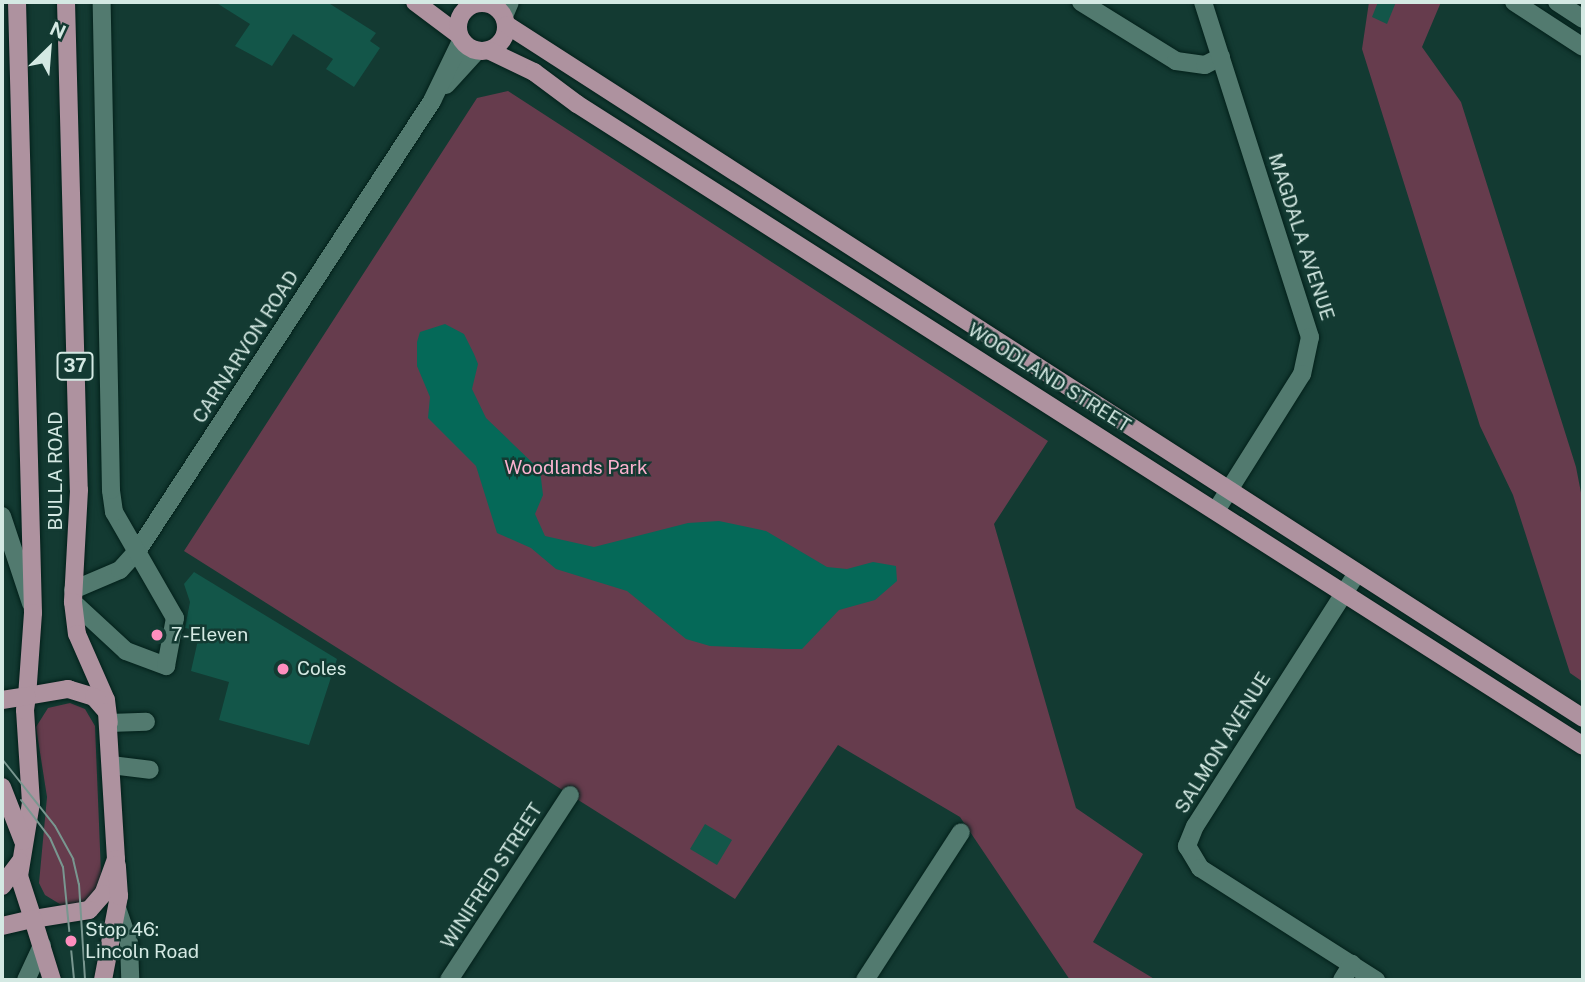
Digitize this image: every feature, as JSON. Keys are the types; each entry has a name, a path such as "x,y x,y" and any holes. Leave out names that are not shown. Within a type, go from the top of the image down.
{"main road":[{"name":"BULLA ROAD","path":"17,2 32,606 23,736 31,803 20,862"},
{"name":"BULLA ROAD","path":"66,2 79,490 73,596 77,634 106,700 109,723"},
{"path":"415,2 460,38 484,51 503,41 507,14 480,2 463,11 460,38"},
{"name":"WOODLAND STREET","path":"507,14 724,167 1583,718"},
{"name":"WOODLAND STREET","path":"484,51 534,72 710,188 1217,509 1583,746"},
{"path":"710,188 724,167"},
{"path":"2,700 64,689 85,692 105,707 109,723"},
{"name":"37","path":"2,926 89,910 103,894 116,855 109,723"},
{"path":"2,787 23,841"},
{"path":"103,980 117,908 116,855"},
{"path":"2,886 20,862"},
{"path":"20,862 22,890 52,980"}],"street":[{"path":"73,596 126,651 166,666 176,624 138,550 114,512 111,490 102,2"},
{"path":"1081,2 1176,61 1205,65 1221,57"},
{"name":"MAGDALA AVENUE","path":"1203,2 1310,337 1302,374 1217,509"},
{"path":"1514,2 1583,47"},
{"path":"1547,23 1559,2 1583,19"},
{"name":"CARNARVON ROAD","path":"73,596 120,570 138,550 432,101 460,38"},
{"name":"CARNARVON ROAD","path":"432,101 484,51"},
{"path":"2,516 32,606"},
{"name":"SALMON AVENUE","path":"1357,573 1195,826 1187,846 1200,868 1377,980"},
{"path":"109,723 146,722"},
{"path":"111,765 150,770"},
{"name":"WINIFRED STREET","path":"449,980 570,795"},
{"path":"865,980 961,832"},
{"path":"117,908 129,943 130,980"},
{"path":"26,980 42,946"},
{"path":"1342,980 1352,964"}],"green space":[{"path":"1369,2 1441,2 1422,47 1461,102 1576,467 1583,503 1583,682 1570,673 1513,495 1480,426 1362,49"},
{"name":"Woodlands Park","path":"508,91 1048,441 994,524 1076,808 1143,854 1093,942 1156,980 1070,980 960,817 838,745 735,899 184,551 477,98"},
{"path":"70,703 85,709 95,726 101,873 99,889 87,901 63,906 45,895 39,883 47,797 36,727 48,708"}],"shaded area":[{"path":"445,324 464,334 474,354 478,364 472,389 486,418 540,470 543,495 535,514 545,536 594,547 688,523 719,521 766,531 827,567 847,569 873,562 896,566 897,581 875,600 839,610 802,649 784,649 710,646 686,639 627,591 556,569 531,548 497,533 476,466 428,418 430,397 417,366 417,342 420,332"}],"building":[{"path":"215,2 327,2 376,33 370,41 380,48 354,87 326,69 333,59 293,34 272,66 235,46 250,24"},
{"path":"1378,2 1396,2 1387,24 1372,17"},
{"name":"Coles","path":"194,572 337,659 309,745 219,720 229,682 191,671 200,631 185,628 190,602 184,584"},
{"path":"705,824 732,840 717,865 690,849"}],"tram line":[{"path":"2,759 55,826 73,859 79,884 85,980"},
{"path":"21,800 50,838 63,867 74,980"}],"place":[{"name":"7-Eleven","path":"157,635"},
{"name":"Coles","path":"283,669"},
{"name":"Stop 46: Lincoln Road","path":"71,941"}]}
